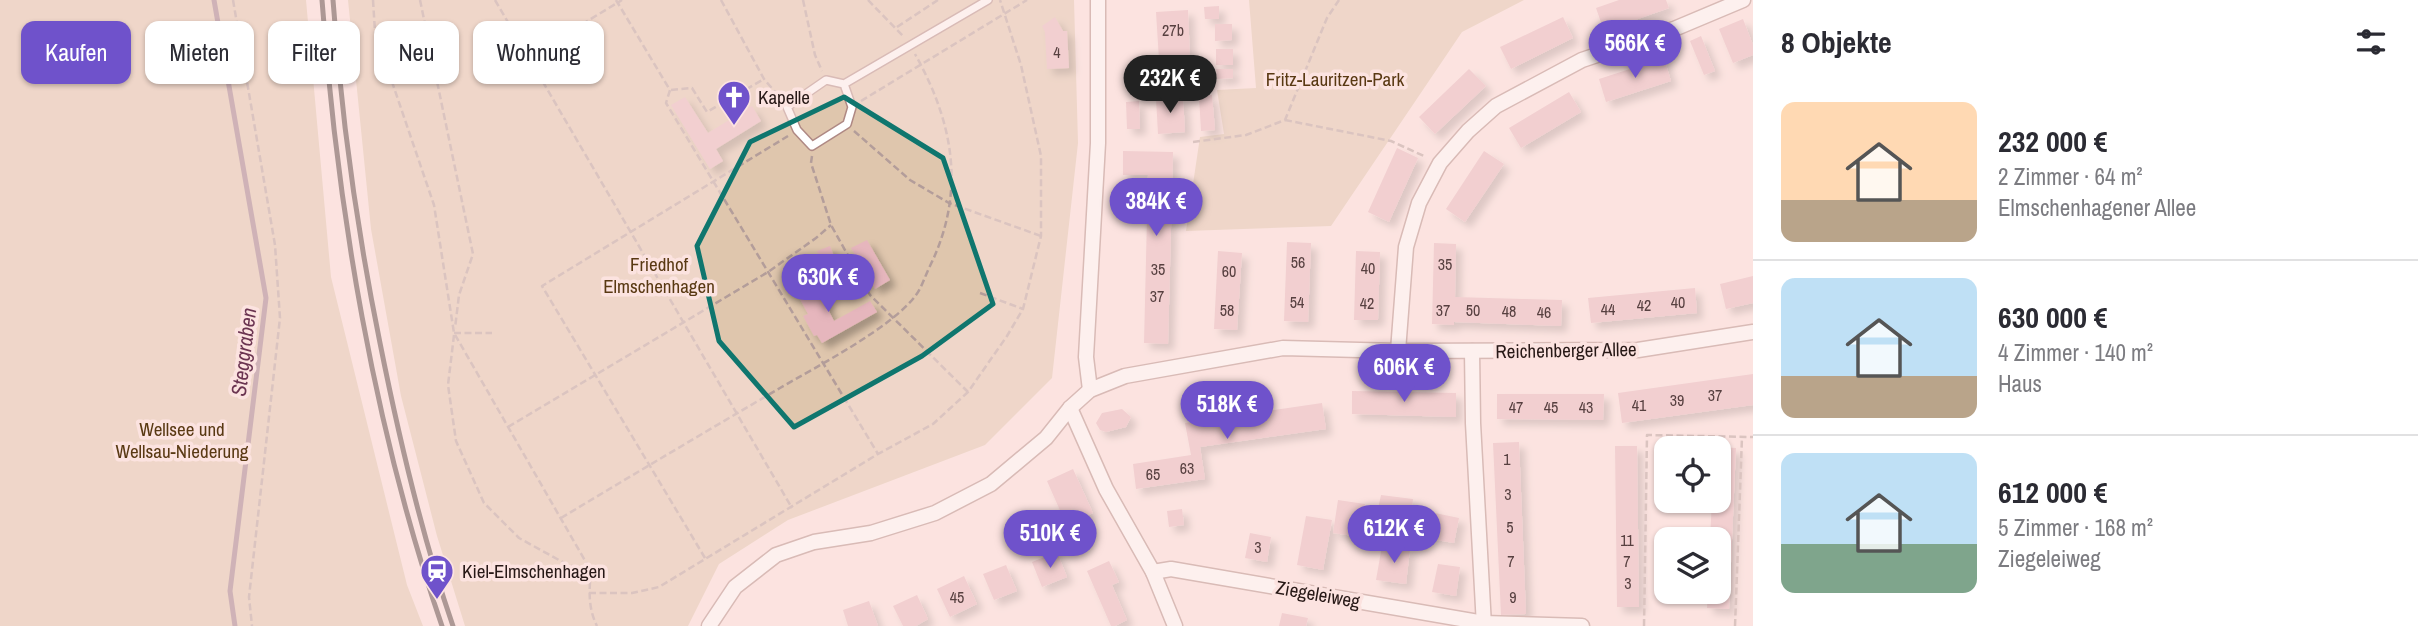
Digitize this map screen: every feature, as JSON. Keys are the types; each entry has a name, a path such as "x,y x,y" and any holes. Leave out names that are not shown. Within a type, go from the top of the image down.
{"street":[{"path":"709,626 735,587 776,555 814,542 870,533 935,513 991,484 1046,438 1070,408 1090,390 1086,356 1098,143 1098,0"},
{"path":"1398,351 1406,247 1419,202 1440,163 1468,131 1496,106 1582,61 1674,29 1744,0"},
{"name":"Reichenberger Allee","path":"1090,390 1125,376 1283,348 1398,351 1638,350 1753,332"},
{"path":"1472,351 1473,423 1484,624"},
{"path":"1070,408 1106,489 1153,572 1175,626"},
{"name":"Ziegeleiweg","path":"1153,572 1171,569 1484,624 1582,626"}],"lane":[{"path":"844,84 852,107 847,124 812,146 797,130 787,107 826,80 844,84 988,0"}],"path":[{"path":"233,0 275,245 280,318 249,597 253,626"},
{"path":"373,0 375,32 435,205 454,333 591,570 591,614 597,626"},
{"path":"420,0 473,254 459,295 449,385 456,441 484,503 519,538 568,565 591,570"},
{"path":"495,0 507,21"},
{"path":"585,21 622,0"},
{"path":"722,0 764,79 787,107"},
{"path":"803,0 815,55 826,80"},
{"path":"561,518 822,363 893,318 916,295 939,247 949,203 953,171 947,131 934,88 911,45 897,27 868,0"},
{"path":"897,27 938,0"},
{"path":"589,593 632,593 659,587 878,454 933,424 968,393 1023,309 1041,236 1041,156 1021,65 1000,0"},
{"path":"852,107 1027,0"},
{"path":"1285,120 1327,18 1339,0"},
{"path":"616,1 670,90 666,103 878,454"},
{"path":"670,90 692,88 707,111 764,79"},
{"path":"544,84 792,508"},
{"path":"1193,142 1246,135 1285,120 1391,141 1440,163"},
{"path":"847,124 910,180 949,203 1041,236"},
{"path":"705,558 542,286 797,130"},
{"path":"812,146 811,163 831,225 870,295 968,393"},
{"path":"507,427 768,272 831,225"},
{"path":"980,293 1023,309"},
{"path":"454,333 492,333"},
{"path":"1644,626 1647,435 1753,437"},
{"path":"1735,626 1742,437"}],"highlighted area":[{"path":"844,97 943,158 993,304 922,356 794,427 719,341 697,246 750,142"}],"green space":[{"name":"Wellsee und Wellsau-Niederung","path":"0,0 306,0 308,21 268,21 268,84 314,84 331,277 407,585 423,626 0,626"},
{"name":"Friedhof Elmschenhagen","path":"348,0 1074,0 1078,143 1052,378 985,445 788,520 719,564 688,626 465,626 437,536 401,396 371,229 356,84 360,84 360,21 350,21"},
{"name":"Fritz-Lauritzen-Park","path":"1249,0 1524,0 1462,32 1331,226 1186,231 1200,137 1224,134 1217,90 1256,88"}],"building":[{"path":"1619,0 1666,0 1669,8 1604,31 1596,8"},
{"path":"1219,6 1219,19 1205,19 1204,7"},
{"path":"1188,10 1188,84 1156,86 1155,61 1159,60 1156,12"},
{"path":"1055,17 1063,31 1067,31 1069,68 1047,69 1045,32 1042,26"},
{"path":"1563,17 1573,38 1511,69 1500,47"},
{"path":"1743,19 1753,45 1753,55 1733,63 1719,29"},
{"path":"1215,24 1232,24 1232,40 1215,41"},
{"path":"1701,36 1715,71 1704,75 1690,41"},
{"path":"1216,49 1233,49 1233,65 1216,65"},
{"path":"1664,58 1671,81 1606,102 1599,79"},
{"path":"1216,69 1233,69 1233,78 1217,79"},
{"path":"1469,69 1486,86 1435,134 1419,117"},
{"path":"1569,92 1581,112 1521,148 1509,128"},
{"path":"1212,95 1215,130 1201,131 1199,96"},
{"name":"Kapelle","path":"685,97 708,133 752,106 761,121 716,149 723,161 710,169 671,105"},
{"path":"1183,97 1185,132 1158,134 1156,98"},
{"path":"1139,101 1140,129 1127,129 1126,102"},
{"path":"1397,148 1418,158 1389,222 1368,212"},
{"path":"1123,151 1173,152 1168,344 1144,343 1148,175 1123,175"},
{"path":"1484,151 1504,164 1465,222 1446,209"},
{"path":"867,240 890,280 875,289 851,248"},
{"path":"1287,242 1311,243 1308,322 1284,321"},
{"path":"1434,243 1456,244 1455,297 1562,300 1561,326 1454,322 1454,325 1432,324"},
{"path":"830,246 835,259 822,264 817,251"},
{"path":"1218,251 1242,253 1237,330 1214,329"},
{"path":"1356,251 1380,252 1378,320 1354,320"},
{"path":"812,259 818,270 792,283 786,272"},
{"path":"1753,276 1753,303 1726,309 1720,284"},
{"path":"813,280 834,321 870,301 877,312 822,343 817,335 814,336 803,316 808,314 795,290"},
{"path":"1695,288 1697,313 1591,323 1588,298"},
{"path":"1753,374 1753,405 1622,423 1618,393"},
{"path":"1352,391 1456,393 1456,417 1352,414"},
{"path":"1497,394 1604,394 1603,420 1497,419"},
{"path":"1322,403 1326,429 1200,447 1205,479 1136,489 1133,464 1191,455 1185,423"},
{"path":"1122,409 1131,417 1126,427 1106,432 1100,430 1096,423 1102,413"},
{"path":"1519,442 1526,614 1501,615 1493,443"},
{"path":"1615,446 1637,446 1639,607 1617,607"},
{"path":"1731,448 1736,448 1731,563 1731,527 1711,527 1711,513 1731,513"},
{"path":"1073,469 1093,513 1079,519 1074,509 1062,515 1047,481"},
{"path":"1381,495 1413,499 1409,537 1373,532"},
{"path":"1338,500 1365,504 1361,537 1333,533"},
{"path":"1182,509 1184,525 1169,527 1167,511"},
{"path":"1435,513 1459,518 1454,543 1430,539"},
{"path":"1306,516 1332,520 1323,570 1297,565"},
{"path":"1250,533 1271,537 1267,562 1245,558"},
{"path":"1382,546 1410,549 1406,584 1376,580"},
{"path":"1057,552 1067,577 1042,587 1032,562"},
{"path":"1109,561 1119,582 1112,585 1127,620 1115,626 1111,626 1087,571"},
{"path":"1438,564 1460,567 1456,596 1432,592"},
{"path":"1006,565 1017,591 994,600 983,574"},
{"path":"964,576 977,604 950,617 937,589"},
{"path":"917,595 928,619 916,626 903,626 893,606"},
{"path":"869,601 878,626 848,626 843,610"},
{"path":"1707,604 1729,604 1729,609 1707,608"},
{"path":"1282,613 1308,618 1306,626 1279,626"}],"waterway":[{"name":"Steggraben","path":"214,0 266,298 230,591 235,626"}],"railway":[{"path":"322,0 338,158 362,317 397,474 442,626"},
{"path":"333,0 345,129 372,301 412,486 453,626"}],"place":[{"name":"Kapelle","path":"734,127"},
{"name":"Kiel-Elmschenhagen","path":"437,601"}]}
